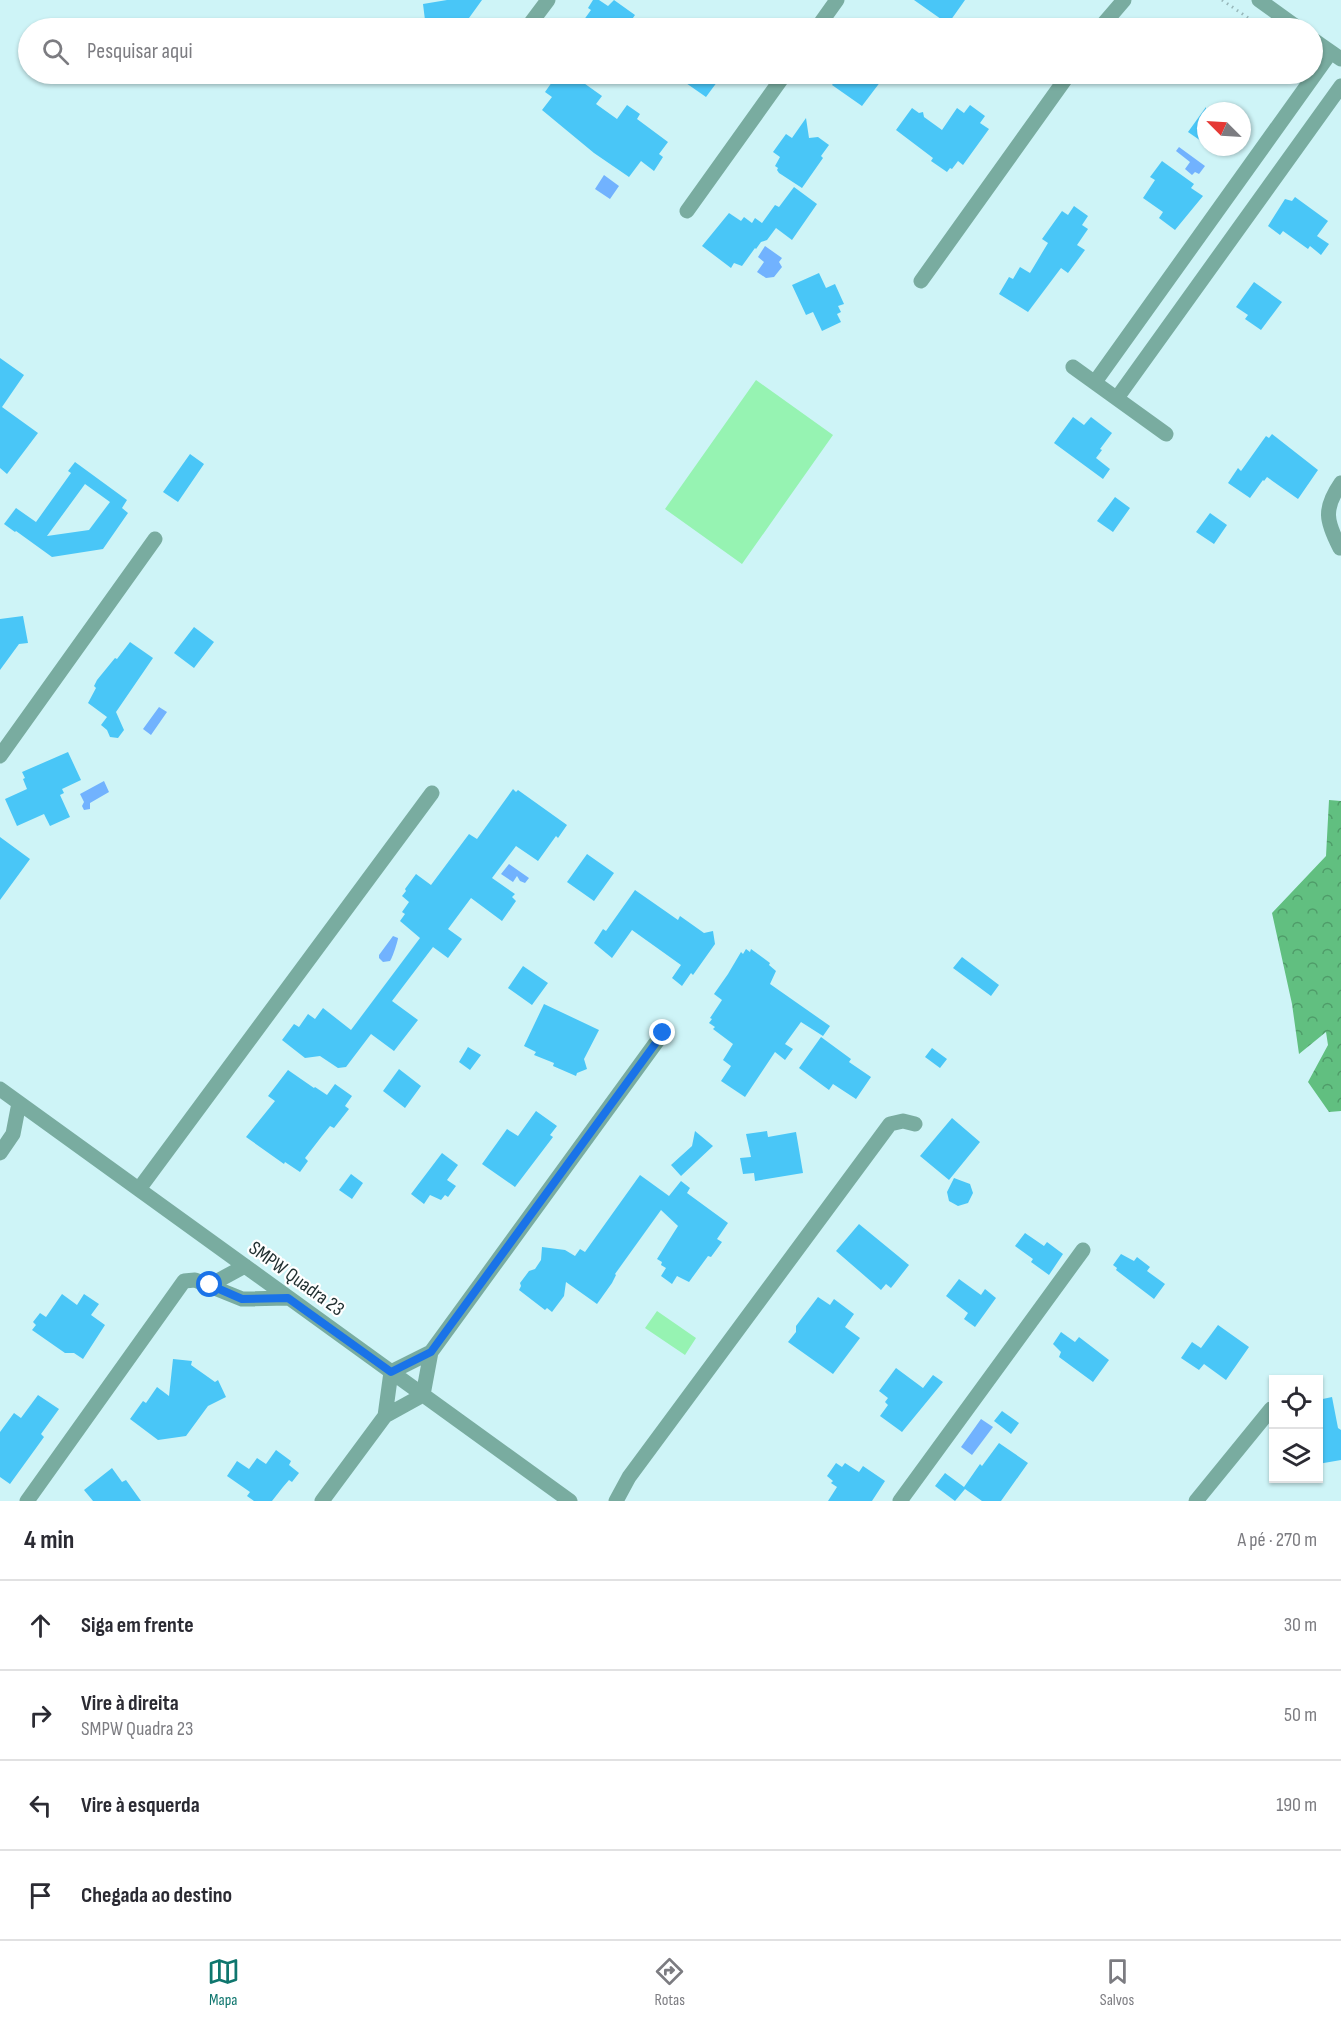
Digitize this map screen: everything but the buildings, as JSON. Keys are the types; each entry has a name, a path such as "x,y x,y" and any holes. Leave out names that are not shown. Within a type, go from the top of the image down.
{"street":[{"path":"534,18 548,0"},
{"path":"824,18 837,0"},
{"path":"1109,18 1124,0"},
{"path":"1259,0 1284,18"},
{"path":"1323,47 1336,56 1323,71"},
{"path":"687,211 778,84"},
{"path":"921,281 1062,84"},
{"path":"1095,382 1287,114 1312,84"},
{"path":"1117,398 1341,86"},
{"path":"1287,114 1309,131"},
{"path":"1189,251 1211,268"},
{"path":"1072,367 1166,434"},
{"path":"1340,548 1332,532 1328,515 1331,499 1341,483"},
{"path":"0,756 155,539"},
{"path":"139,1189 432,793"},
{"path":"322,1501 385,1416 423,1395 431,1352 663,1033"},
{"name":"SMPW Quadra 23","path":"0,1089 570,1501"},
{"path":"0,1153 13,1134 19,1102"},
{"path":"13,1134 41,1118"},
{"path":"616,1501 635,1469 890,1124 903,1121 915,1124"},
{"path":"900,1501 1083,1250"},
{"path":"210,1285 245,1266"},
{"path":"27,1501 184,1281 195,1280 242,1299 288,1298"},
{"path":"385,1416 391,1372 431,1352"},
{"path":"1196,1501 1269,1411"}],"path":[{"path":"1222,0 1248,18"}],"green space":[{"path":"756,380 833,435 742,564 665,509"},
{"path":"1329,800 1341,801 1341,1111 1329,1112 1308,1082 1328,1045 1326,1032 1299,1054 1292,1004 1272,913 1326,856"},
{"path":"657,1311 696,1338 685,1355 645,1328"}],"water":[{"path":"1179,147 1205,166 1199,174 1195,172 1192,175 1185,169 1190,162 1176,151"},
{"path":"604,175 619,186 610,199 595,189"},
{"path":"765,246 782,258 779,262 782,267 774,277 766,278 757,272 764,262 758,257"},
{"path":"159,707 167,712 151,735 143,729"},
{"path":"104,781 109,792 90,803 90,809 84,810 82,806 84,802 80,794"},
{"path":"509,864 529,878 525,883 517,876 513,882 501,874"},
{"path":"393,936 398,938 393,954 390,961 383,962 379,955"},
{"path":"981,1419 993,1427 972,1455 961,1447"}],"route":[{"path":"210,1285 242,1299 288,1298 391,1372 431,1352 663,1033"}]}
